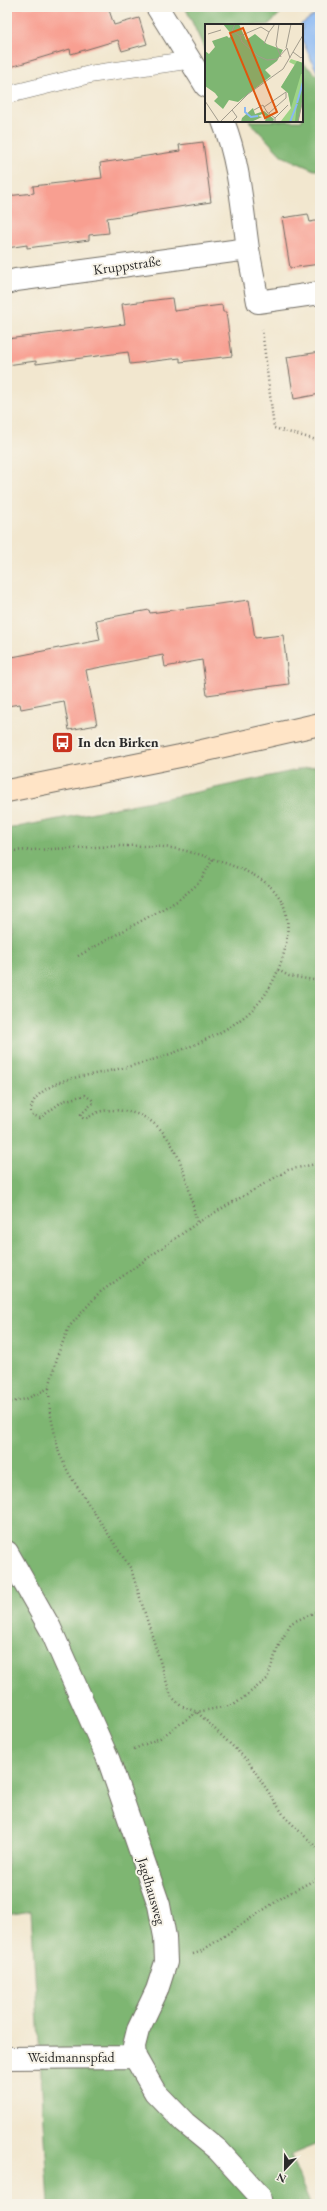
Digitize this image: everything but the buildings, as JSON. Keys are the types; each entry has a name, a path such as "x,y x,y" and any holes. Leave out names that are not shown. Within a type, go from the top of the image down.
{"street":[{"path":"157,7 205,84"},
{"path":"222,122 229,137 239,182 248,249 258,302 320,293"},
{"name":"Kruppstraße","path":"7,283 24,279 248,249"},
{"path":"7,791 210,750 320,724"},
{"name":"Jagdhausweg","path":"7,1552 50,1628 109,1761 159,1905 165,1937 166,1962 157,1990 138,2030 134,2046 135,2057"},
{"path":"135,2057 155,2092 185,2123 218,2150 259,2195 261,2204"},
{"name":"Weidmannspfad","path":"7,2058 135,2057"}],"lane":[{"path":"7,95 92,74 190,60"}],"path":[{"path":"258,302 274,428 320,441"},
{"path":"7,851 138,846 164,847 213,859 263,880 275,890 281,900 284,910 286,938 278,970 264,997 254,1009 237,1022 200,1042 116,1069 60,1082 45,1090 35,1099 30,1107 31,1114 40,1118 63,1101 85,1095 92,1100 93,1103 81,1114 83,1118 106,1110 125,1111 144,1116 161,1130 177,1153 186,1179 197,1223"},
{"path":"78,956 177,901 198,883 213,859"},
{"path":"278,970 290,976 320,981"},
{"path":"320,1163 288,1170 197,1223 99,1293 69,1327 58,1354 49,1388 50,1412 54,1435 69,1474 131,1569 171,1696 181,1706 197,1712 248,1761 285,1817 320,1851"},
{"path":"7,1403 26,1399 49,1388"},
{"path":"109,1761 160,1738 197,1712 234,1704 267,1679 278,1647 291,1623 320,1610"},
{"path":"166,1962 200,1952 286,1895 320,1877"}],"green space":[{"path":"185,7 287,7 269,24 205,24 205,50"},
{"path":"303,63 320,78 320,170 314,170 282,156 250,122 303,122"},
{"path":"320,765 320,2143 290,2155 310,2204 49,2204 31,1911 7,1915 7,829 197,792"}],"water":[{"path":"320,11 320,78 303,42 303,24 301,24"}],"place":[{"name":"In den Birken","path":"62,742"}]}
